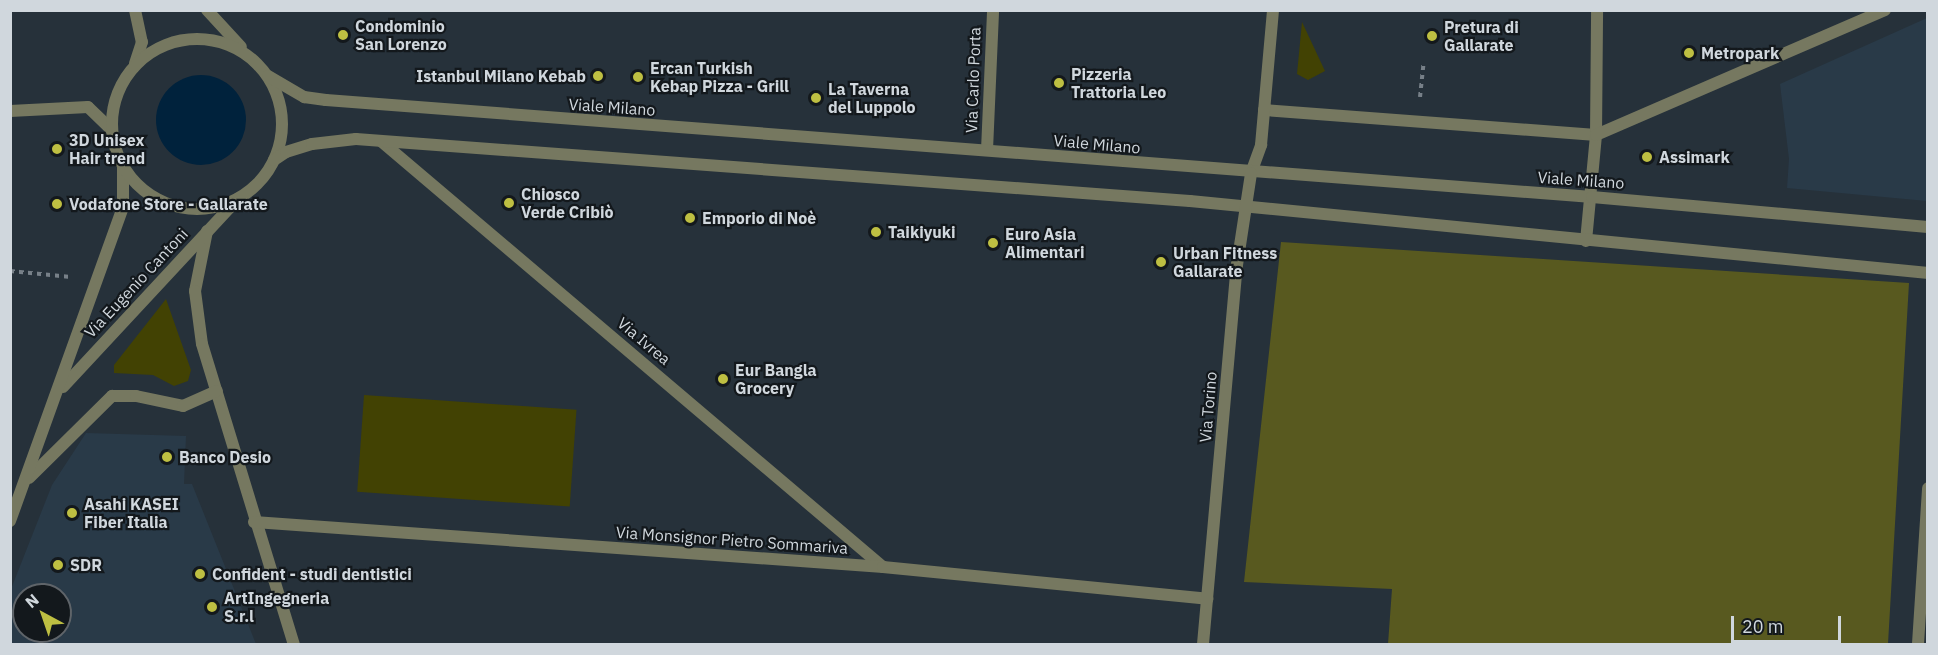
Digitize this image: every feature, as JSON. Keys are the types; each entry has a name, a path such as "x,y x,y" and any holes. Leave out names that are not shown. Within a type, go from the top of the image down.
{"street":[{"path":"135,10 142,42 134,66 118,93 112,130 123,166 143,190 170,205 208,208 238,199 259,183 274,160 286,152 326,141 382,142 1247,206 1928,273"},
{"name":"Via Carlo Porta","path":"987,150 993,10"},
{"name":"Via Torino","path":"1203,645 1237,265 1251,173 1261,145 1272,10"},
{"path":"1586,241 1592,197 1596,135 1597,10"},
{"path":"1264,110 1596,135 1885,10"},
{"path":"208,11 268,76 282,114 274,160"},
{"path":"134,66 160,47 193,38 220,41 250,56"},
{"name":"Viale Milano","path":"268,76 304,97 326,100 987,150 1251,173 1592,197 1928,227"},
{"path":"10,111 88,106 112,130"},
{"name":"Via Ivrea","path":"382,142 883,567"},
{"name":"Via Eugenio Cantoni","path":"10,521 60,391 123,207 123,166"},
{"name":"Via Eugenio Cantoni","path":"60,391 238,199"},
{"path":"207,231 195,291 202,344 244,475 254,522 294,645"},
{"path":"26,481 112,396 136,396 183,406 217,391"},
{"path":"1918,645 1928,488"},
{"name":"Via Monsignor Pietro Sommariva","path":"254,522 883,567 1207,599"}],"path":[{"path":"1422,84 1424,61"},
{"path":"10,272 98,280"}],"shaded area":[{"path":"1927,18 1927,201 1787,188 1789,159 1780,84"},
{"path":"1302,22 1325,71 1308,80 1297,74"},
{"path":"1281,242 1909,283 1888,644 1388,644 1392,589 1244,582"},
{"path":"166,299 191,370 188,381 174,386 153,375 114,373 114,365"},
{"path":"364,395 576,410 570,507 357,492"},
{"path":"86,433 186,436 184,484 192,484 256,644 11,644 12,586 12,643 72,643 72,583 13,583 52,485"}],"water":[{"path":"201,75 218,78 233,88 243,103 246,120 243,137 233,152 218,162 201,165 184,162 169,152 159,137 156,120 159,103 169,88 184,78"}],"place":[{"name":"Condominio San Lorenzo","path":"343,35"},
{"name":"Pretura di Gallarate","path":"1432,36"},
{"name":"Metropark","path":"1689,53"},
{"name":"Istanbul Milano Kebab","path":"598,76"},
{"name":"Ercan Turkish Kebap Pizza - Grill","path":"638,77"},
{"name":"Pizzeria Trattoria Leo","path":"1059,83"},
{"name":"La Taverna del Luppolo","path":"816,98"},
{"name":"3D Unisex Hair trend","path":"57,149"},
{"name":"Assimark","path":"1647,157"},
{"name":"Chiosco Verde Cribiò","path":"509,203"},
{"name":"Vodafone Store - Gallarate","path":"57,204"},
{"name":"Emporio di Noè","path":"690,218"},
{"name":"Taikiyuki","path":"876,232"},
{"name":"Euro Asia Alimentari","path":"993,243"},
{"name":"Urban Fitness Gallarate","path":"1161,262"},
{"name":"Eur Bangla Grocery","path":"723,379"},
{"name":"Banco Desio","path":"167,457"},
{"name":"Asahi KASEI Fiber Italia","path":"72,513"},
{"name":"SDR","path":"58,565"},
{"name":"Confident - studi dentistici","path":"200,574"},
{"name":"ArtIngegneria S.r.l","path":"212,607"}]}
